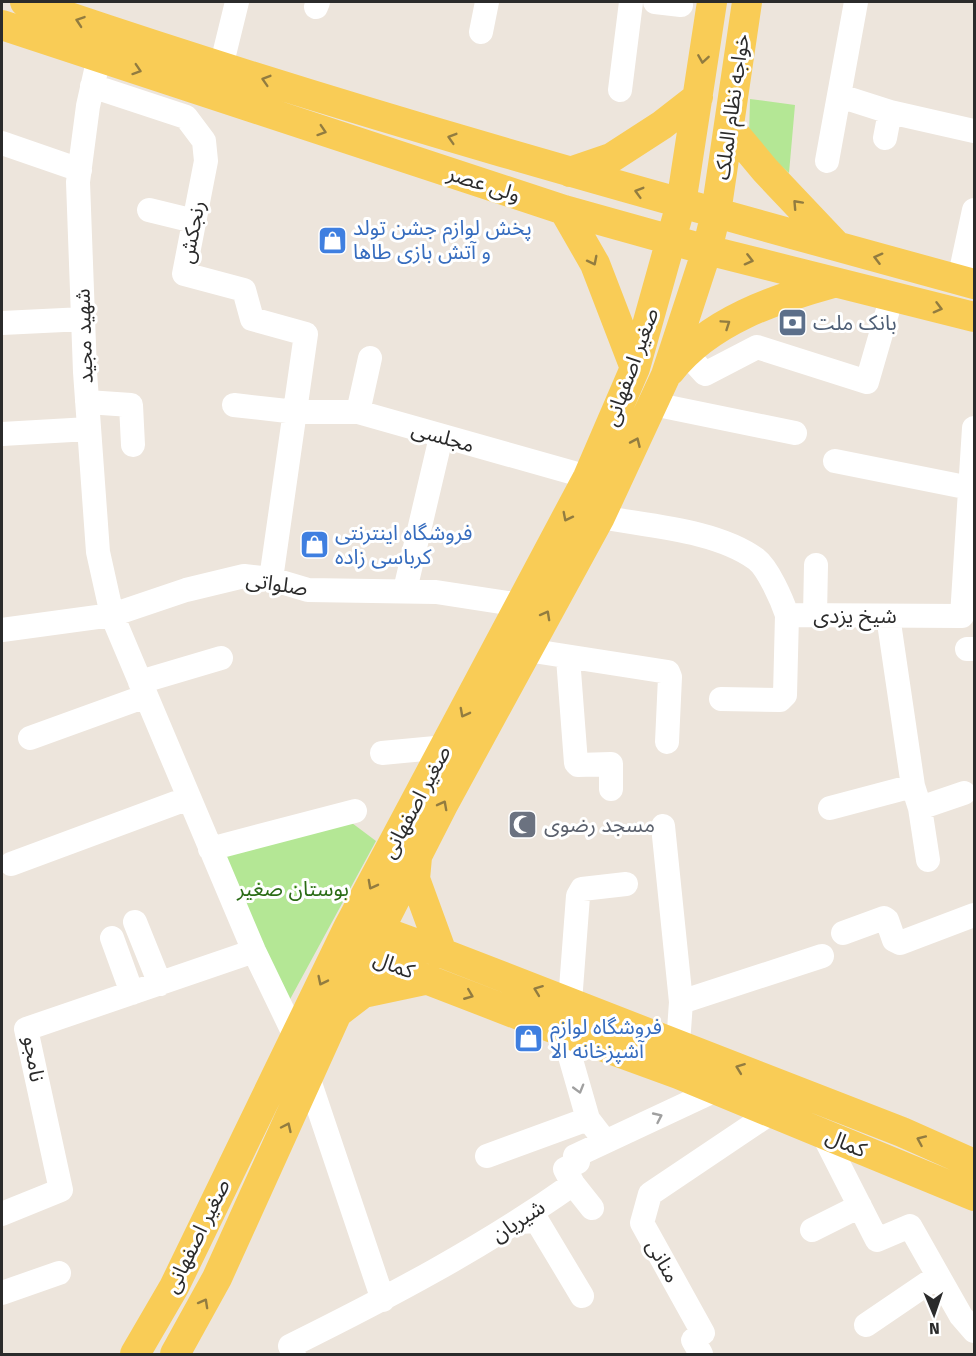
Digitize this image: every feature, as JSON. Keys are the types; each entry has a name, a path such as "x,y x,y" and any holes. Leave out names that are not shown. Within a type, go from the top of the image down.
{"main road":[{"name":"ولی عصر","path":"25,2 221,67 570,172 967,282"},
{"name":"خواجه نظام الملک","path":"672,240 681,204 712,2"},
{"name":"خواجه نظام الملک","path":"707,250 716,213 730,128 747,2"},
{"name":"ولی عصر","path":"2,26 564,210 707,250 975,317"},
{"path":"570,172 611,158 662,126 698,97"},
{"path":"730,128 762,167 838,247"},
{"path":"564,210 595,264 635,368"},
{"name":"صغیر اصفهانی","path":"135,1354 174,1287 348,928 588,477 635,368 672,240"},
{"name":"صغیر اصفهانی","path":"175,1354 217,1278 309,1080 337,1013 417,857 600,517 666,375 707,250"},
{"path":"666,375 685,352 736,318 788,295 837,282"},
{"path":"337,1013 363,993 436,966 415,879 417,857"},
{"name":"کمال","path":"348,928 373,943 436,966 570,1002 902,1132 975,1164"},
{"name":"کمال","path":"436,966 563,1032 717,1090 975,1196"}],"street":[{"path":"221,67 237,2"},
{"path":"482,32 487,2"},
{"path":"620,90 631,2"},
{"path":"655,2 681,5"},
{"path":"827,161 856,2"},
{"name":"شهید مجید","path":"99,57 92,86 80,170 87,402 98,552 112,615 254,951 295,1036"},
{"name":"رنجکش","path":"92,86 186,117 204,141 206,161 184,274 244,290 252,319 306,334 271,579"},
{"path":"840,96 890,112 975,131"},
{"path":"885,138 890,112"},
{"path":"2,144 80,170"},
{"path":"149,210 194,221"},
{"path":"967,282 975,210"},
{"path":"685,352 705,374 757,347 867,382 892,296"},
{"path":"2,323 84,319"},
{"path":"358,412 370,358"},
{"path":"87,402 131,405 133,445"},
{"path":"653,404 795,434"},
{"name":"مجلسی","path":"234,405 296,412 358,412 588,477"},
{"name":"شیخ یزدی","path":"600,517 711,538 731,545 758,560 782,599 787,615 968,616 970,488 975,428"},
{"path":"2,434 89,429"},
{"path":"405,590 441,437"},
{"path":"835,461 970,488"},
{"path":"814,615 816,564"},
{"name":"صلواتی","path":"2,630 112,615 186,590 244,576 271,579 308,590 405,590 521,605"},
{"path":"721,699 780,700 785,695 787,615"},
{"path":"888,616 928,860"},
{"path":"527,650 668,672 670,677 667,742"},
{"path":"30,738 221,658"},
{"path":"568,658 576,763 578,765 611,764 611,789"},
{"path":"382,753 446,747"},
{"path":"830,808 964,793"},
{"path":"11,864 189,798"},
{"path":"210,849 355,811"},
{"path":"663,826 681,1002 678,1044"},
{"path":"570,1002 578,896 582,890 626,884"},
{"path":"843,933 884,918 887,920 894,940 900,943 975,915"},
{"path":"135,922 160,984"},
{"path":"112,938 132,993"},
{"name":"نامجو","path":"2,1214 61,1190 26,1029 254,951"},
{"path":"681,1002 822,956"},
{"path":"563,1032 588,1119 605,1141"},
{"path":"309,1080 383,1300"},
{"path":"592,1208 573,1184 565,1169 578,1162 575,1156 717,1090"},
{"name":"منانی","path":"701,1354 693,1340 703,1333 642,1223 645,1207 650,1194 772,1112"},
{"path":"487,1155 588,1119"},
{"path":"823,1134 877,1240 910,1226 961,1316 975,1331"},
{"name":"شیریان","path":"292,1350 519,1222 573,1184"},
{"path":"812,1230 860,1206"},
{"path":"519,1222 537,1221 582,1296"},
{"path":"2,1293 59,1273"},
{"path":"866,1325 938,1276"}],"green space":[{"path":"750,99 795,105 789,173 749,137"},
{"name":"بوستان صغیر","path":"352,823 376,841 288,1003 223,854"}],"place":[{"name":"پخش لوازم جشن تولد و آتش بازی طاها","path":"332,240"},
{"name":"بانک ملت","path":"792,323"},
{"name":"فروشگاه اینترنتی کرباسی زاده","path":"314,545"},
{"name":"مسجد رضوی","path":"523,825"},
{"name":"فروشگاه لوازم آشپزخانه الا","path":"529,1039"}]}
